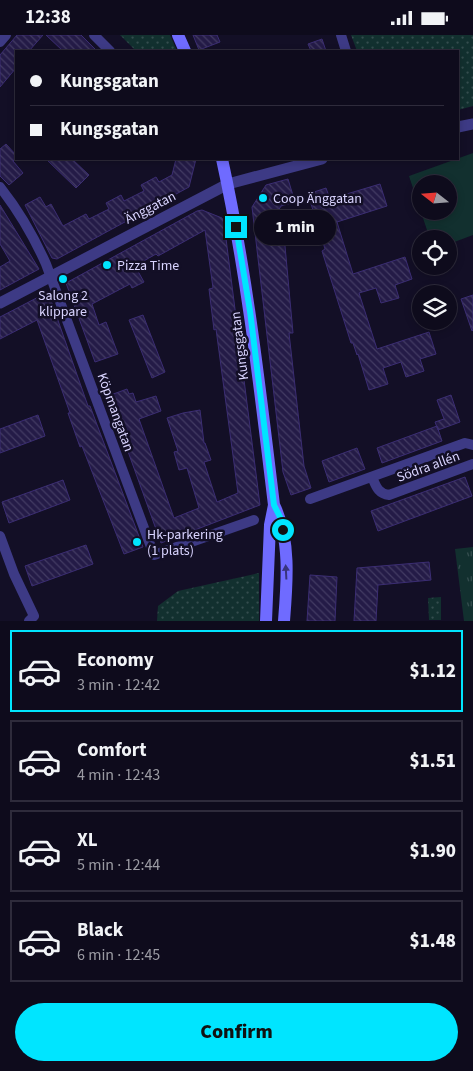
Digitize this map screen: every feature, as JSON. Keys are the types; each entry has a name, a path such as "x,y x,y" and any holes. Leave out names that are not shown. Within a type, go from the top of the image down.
{"main road":[{"path":"178,35 185,50"},
{"name":"Kungsgatan","path":"222,160 250,311 274,505 270,525 266,621"},
{"name":"Kungsgatan","path":"274,505 281,519 283,530 286,586 284,621"}],"street":[{"path":"0,42 6,35"},
{"path":"94,35 109,50"},
{"path":"341,35 346,50"},
{"path":"459,127 473,124"},
{"name":"Änggatan","path":"0,303 228,184 318,160"},
{"name":"Köpmangatan","path":"0,187 37,244 51,275 154,555 254,521"},
{"name":"Södra allén","path":"310,499 465,443 473,445"},
{"name":"Södra allén","path":"372,477 378,490 383,494 389,495 473,464"},
{"path":"0,536 32,619"}],"green space":[{"path":"120,35 170,35 177,50 135,50"},
{"path":"351,35 473,35 473,106 459,110 459,50 357,50"},
{"path":"473,153 473,235 457,241 457,230 427,230 424,220 458,220 458,175 412,175 412,185 409,176 454,160 459,160 459,158"},
{"path":"473,547 473,621 464,621 455,549"},
{"path":"259,573 259,621 157,621 158,606 178,591"},
{"path":"441,597 441,620 429,620 428,598"}],"building":[{"path":"17,35 43,35 30,50 15,50 15,69 0,87 0,55"},
{"path":"46,35 81,35 96,50 62,50"},
{"path":"193,35 217,35 220,42 199,50"},
{"path":"322,39 326,50 311,50 308,44"},
{"path":"6,144 15,154 13,161 23,173 9,185 0,176 0,149"},
{"path":"47,160 73,160 89,175 76,188"},
{"path":"176,160 196,160 189,187 57,259 52,258 25,205 40,197 46,207 51,204 63,226 86,214 89,219 109,209 106,203 121,195 124,201 144,191 141,185 156,177 159,182 172,175"},
{"path":"288,179 295,202 281,206 270,225 283,224 293,333 289,333 304,466 311,488 291,495 283,472 252,207 266,185"},
{"path":"380,184 387,206 337,222 353,274 405,257 412,279 395,285 399,298 381,303 376,288 359,293 377,349 429,332 436,354 420,359 424,371 406,377 401,362 383,368 388,384 369,390 358,354 353,343 351,343 322,251 325,249 308,194 326,188 330,199"},
{"path":"0,205 39,269 0,290 0,267 10,261 0,244"},
{"path":"202,210 222,218 224,223 260,505 161,543 108,396 127,389 129,394 133,393 136,402 156,396 161,411 139,419 174,518 199,508 187,468 179,470 174,452 178,451 167,418 200,410 204,443 211,460 204,462 217,502 238,493 216,329 214,330 209,289 213,288 205,230 158,256 156,254 135,266 144,282 132,288 130,284 92,304 99,325 106,322 118,354 95,362 66,283"},
{"path":"48,292 88,406 90,406 143,547 124,554 82,446 80,447 37,320 0,339 0,317"},
{"path":"473,295 473,330 472,331 461,299"},
{"path":"143,315 165,372 152,378 129,320"},
{"path":"451,395 460,422 438,430 435,422 444,419 437,400"},
{"path":"38,415 45,436 0,453 0,429"},
{"path":"437,426 442,441 382,463 377,448"},
{"path":"357,448 365,469 329,482 322,461"},
{"path":"465,477 472,496 378,531 371,511"},
{"path":"63,480 70,500 9,523 2,502"},
{"path":"86,545 93,564 32,586 25,566"},
{"path":"429,562 431,580 378,585 376,621 354,621 357,568"},
{"path":"310,575 337,577 335,621 307,621"}],"place":[{"name":"Coop Änggatan","path":"263,198"},
{"name":"Pizza Time","path":"107,265"},
{"name":"Salong 2 klippare","path":"63,279"},
{"name":"Hk-parkering (1 plats)","path":"137,542"}],"route":[{"path":"236,227 250,311 274,505 281,519 283,530"}]}
